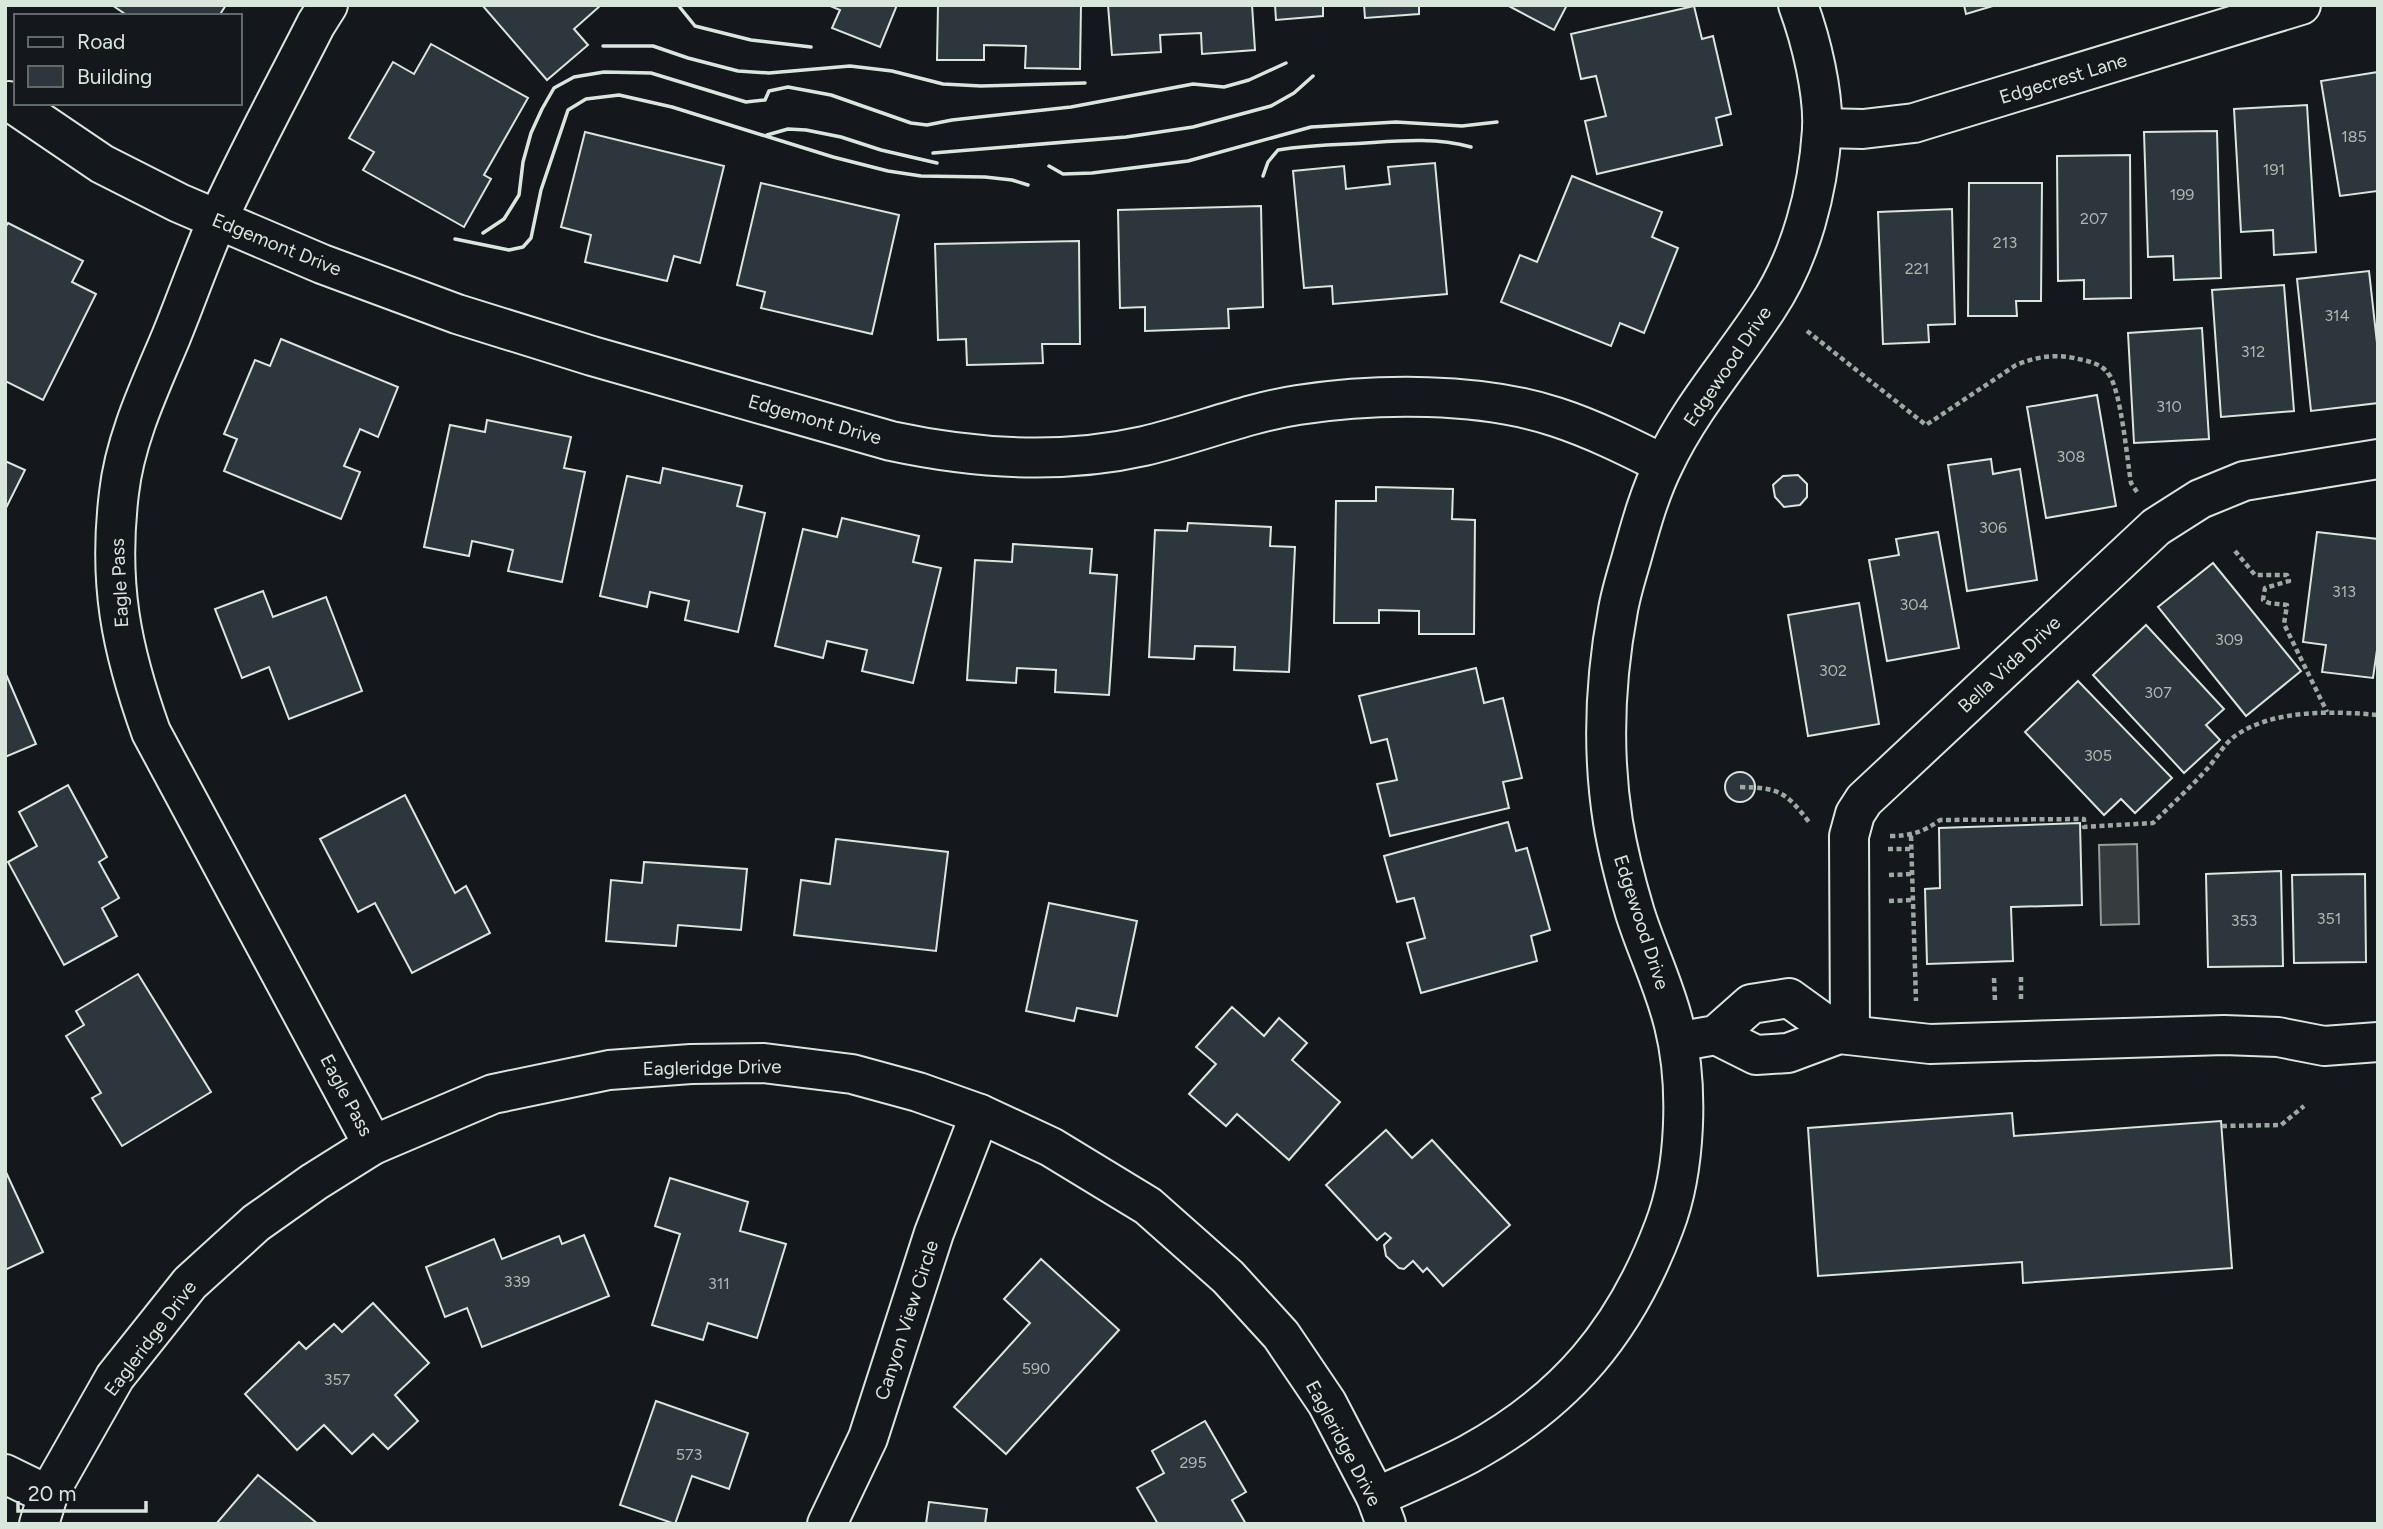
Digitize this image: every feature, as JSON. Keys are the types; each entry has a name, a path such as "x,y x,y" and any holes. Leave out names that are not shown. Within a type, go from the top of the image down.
{"street":[{"name":"Eagle Pass","path":"328,5 218,220 144,403 122,479 115,541 116,588 122,639 151,732 373,1145"},
{"name":"Edgewood Drive","path":"1381,1510 1518,1423 1563,1389 1599,1348 1626,1309 1666,1222 1678,1174 1682,1103 1678,1042 1665,994 1636,914 1613,824 1606,718 1611,657 1618,606 1663,464 1700,400 1768,306 1788,272 1803,230 1815,181 1822,128 1820,93 1798,5"},
{"name":"Edgecrest Lane","path":"1822,128 1863,129 1914,123 2301,5"},
{"name":"Edgemont Drive","path":"9,101 14,104"},
{"name":"Edgemont Drive","path":"15,105 102,164 218,220 322,264 457,314 592,356 865,433 935,450 990,457 1044,458 1095,454 1142,446 1296,405 1354,398 1413,396 1469,400 1556,417 1663,464"},
{"name":"Bella Vida Drive","path":"1844,1034 1849,836 1855,814 1864,800 2156,527 2180,510 2244,481 2378,459"},
{"path":"1678,1042 1716,1035 1751,1004 1788,998 1844,1034"},
{"path":"1716,1035 1756,1055 1788,1053 1844,1034 1930,1044 2224,1035 2278,1037 2324,1046 2378,1042"},
{"name":"Eagleridge Drive","path":"44,1509 115,1377 190,1283 256,1223 373,1145 493,1094 609,1070 691,1063 764,1063 852,1074 918,1092 980,1114 1051,1147 1149,1206 1228,1277 1281,1335 1327,1402 1381,1510"},
{"name":"Canyon View Circle","path":"827,1524 868,1438 939,1220 980,1114"},
{"path":"5,1474 44,1509"}],"path":[{"path":"1807,331 1926,425 2027,360 2057,355 2096,363 2109,374 2116,394 2131,483 2144,502"},
{"path":"2235,551 2255,575 2287,575 2289,581 2266,588 2263,600 2287,605 2284,624 2327,712"},
{"path":"1888,836 1912,836 1925,831 1940,820 2084,819 2084,827 2153,823 2208,768 2233,737 2257,724 2305,713 2378,715"},
{"path":"1740,787 1761,787 1780,792 1814,828"},
{"path":"1912,836 1916,1009"},
{"path":"2222,1126 2281,1125 2304,1106"}],"shaded area":[{"path":"2137,844 2139,924 2101,925 2099,845"}],"building":[{"path":"112,5 226,5 220,14 125,14"},
{"path":"482,5 601,5 574,29 588,45 547,80"},
{"path":"828,5 897,5 880,47 832,28 840,10"},
{"path":"938,5 1081,5 1080,69 1025,68 1026,46 984,45 984,60 937,60"},
{"path":"1108,5 1252,5 1255,50 1202,54 1201,33 1160,35 1161,52 1112,55"},
{"path":"1275,5 1323,5 1323,16 1276,20"},
{"path":"1364,5 1419,5 1419,14 1365,18"},
{"path":"1507,5 1567,5 1554,30"},
{"path":"1964,5 1996,5 1966,14"},
{"path":"1694,6 1702,39 1713,36 1731,114 1716,118 1722,145 1597,174 1585,121 1606,116 1596,76 1581,79 1571,34"},
{"path":"431,44 528,98 484,175 491,179 464,227 363,170 374,152 349,138 393,62 414,74"},
{"path":"2378,72 2378,197 2377,191 2340,196 2321,81"},
{"path":"2307,105 2316,252 2274,255 2273,230 2241,232 2234,109"},
{"path":"2217,131 2221,278 2174,280 2173,256 2148,257 2144,132"},
{"path":"585,132 724,166 700,263 674,256 667,281 585,262 591,235 561,227"},
{"path":"2130,155 2131,298 2084,299 2084,280 2058,281 2057,156"},
{"path":"1435,163 1447,294 1333,304 1332,286 1304,288 1293,171 1344,166 1346,189 1390,184 1388,167"},
{"path":"1572,176 1662,212 1652,237 1678,248 1644,333 1620,323 1611,346 1501,302 1520,255 1537,262"},
{"path":"761,183 899,215 872,334 761,308 765,292 737,285"},
{"path":"1969,183 2042,183 2041,301 2016,301 2017,316 1968,316"},
{"path":"1261,206 1263,307 1228,309 1229,328 1145,331 1145,307 1120,308 1118,210"},
{"path":"1952,209 1955,324 1928,325 1929,342 1883,344 1878,212"},
{"path":"8,223 83,261 72,282 96,294 43,400 5,381 5,228"},
{"path":"1079,241 1080,344 1042,344 1043,363 967,365 966,339 938,340 935,244"},
{"path":"2369,271 2378,352 2378,403 2311,411 2297,279"},
{"path":"2284,285 2294,411 2221,417 2212,290"},
{"path":"2202,328 2209,439 2134,443 2128,333"},
{"path":"281,339 398,387 378,437 360,429 344,466 360,472 341,519 224,471 237,439 224,434 255,360 270,366"},
{"path":"2097,395 2116,506 2046,518 2027,407"},
{"path":"487,420 571,437 564,468 585,472 562,582 508,571 513,550 472,541 469,556 424,547 450,425 485,432"},
{"path":"1991,459 1993,474 2020,469 2037,580 1967,591 1948,465"},
{"path":"5,461 25,470 5,510"},
{"path":"663,468 742,486 737,506 765,513 738,632 685,620 689,601 650,592 647,607 600,596 627,476 660,483"},
{"path":"1798,475 1807,484 1807,497 1800,505 1784,507 1775,497 1773,485 1783,476"},
{"path":"1376,487 1453,489 1452,519 1475,520 1474,634 1419,634 1419,611 1379,610 1379,623 1334,623 1336,501 1376,501"},
{"path":"842,518 919,536 913,562 941,568 913,683 862,671 867,650 827,641 823,658 775,646 803,529 837,537"},
{"path":"1188,523 1271,527 1270,546 1295,547 1289,672 1234,670 1235,647 1195,646 1194,659 1149,657 1155,530 1187,531"},
{"path":"1938,532 1959,648 1887,661 1869,560 1899,555 1896,539"},
{"path":"2317,532 2378,539 2378,643 2373,678 2322,672 2326,645 2303,642"},
{"path":"1013,544 1092,549 1090,573 1117,575 1109,695 1055,692 1056,670 1017,668 1016,683 967,680 975,560 1012,562"},
{"path":"2213,563 2301,671 2246,716 2158,607"},
{"path":"263,591 273,617 326,597 362,691 289,719 269,667 242,678 215,609"},
{"path":"1859,603 1879,724 1808,736 1788,615"},
{"path":"2146,625 2224,709 2206,725 2220,740 2184,773 2093,675"},
{"path":"1476,668 1484,703 1503,698 1522,778 1503,782 1509,808 1390,836 1377,784 1397,780 1387,739 1371,743 1359,696"},
{"path":"5,672 36,744 5,757"},
{"path":"2078,681 2172,778 2135,813 2121,799 2104,815 2025,732"},
{"path":"1740,772 1751,776 1755,787 1751,798 1740,802 1729,798 1725,787 1729,776"},
{"path":"68,785 107,857 99,862 119,898 102,908 117,936 64,965 8,862 37,846 19,812"},
{"path":"405,795 455,893 466,886 490,933 412,973 375,903 358,912 320,839"},
{"path":"1508,822 1516,851 1527,848 1550,930 1531,936 1537,961 1421,993 1407,943 1425,938 1414,898 1397,902 1384,856"},
{"path":"2080,823 2082,905 2011,907 2013,961 1927,964 1925,889 1940,888 1939,828"},
{"path":"836,839 948,852 936,951 794,935 801,880 830,884"},
{"path":"644,862 747,869 741,930 678,925 676,946 606,941 611,880 642,883"},
{"path":"2281,871 2283,966 2208,967 2206,874"},
{"path":"2365,874 2366,962 2294,963 2292,875"},
{"path":"1049,903 1137,921 1117,1016 1077,1008 1074,1021 1026,1011"},
{"path":"138,974 211,1092 122,1146 92,1098 101,1093 66,1036 84,1025 76,1011"},
{"path":"1232,1007 1264,1036 1279,1018 1307,1043 1292,1060 1340,1102 1289,1160 1237,1114 1226,1126 1189,1094 1216,1064 1196,1047"},
{"path":"2012,1113 2014,1136 2221,1121 2232,1268 2023,1283 2022,1262 1818,1276 1808,1128"},
{"path":"1386,1130 1412,1158 1432,1140 1510,1225 1443,1286 1427,1268 1423,1272 1413,1261 1404,1269 1399,1268 1386,1256 1384,1245 1391,1238 1385,1233 1377,1240 1326,1185"},
{"path":"5,1170 43,1252 5,1270"},
{"path":"670,1178 748,1202 740,1231 786,1244 757,1338 708,1323 703,1340 652,1325 680,1234 655,1226"},
{"path":"584,1235 609,1296 482,1347 467,1308 445,1317 426,1267 494,1239 502,1259 559,1236 562,1244"},
{"path":"1041,1259 1119,1330 1006,1454 954,1407 1030,1323 1004,1299"},
{"path":"373,1303 429,1363 395,1395 418,1421 388,1449 373,1434 352,1454 324,1425 297,1450 245,1394 299,1342 306,1349 334,1324 342,1332"},
{"path":"656,1401 748,1433 729,1489 692,1476 675,1524 620,1505"},
{"path":"1205,1421 1246,1492 1232,1500 1246,1524 1158,1524 1137,1488 1164,1473 1152,1451"},
{"path":"258,1475 318,1524 216,1524"},
{"path":"929,1502 987,1509 985,1524 926,1524"}],"wall":[{"path":"678,5 695,26 751,40 811,47"},
{"path":"603,46 653,46 738,71 769,73 850,66 892,71 943,84 981,86 1085,83"},
{"path":"483,233 504,219 519,195 523,162 531,133 542,109 554,88 574,77 604,72 651,73 746,102 765,100 769,91 788,87 831,95 911,123 927,125 1071,107 1193,84 1224,87 1249,80 1286,63"},
{"path":"933,153 1126,137 1193,127 1271,106 1294,93 1313,76"},
{"path":"455,239 509,250 523,247 531,238 541,190 568,110 586,99 619,95 672,107 833,157 888,171 921,176 985,177 1028,185"},
{"path":"1049,166 1063,174 1092,173 1188,161 1311,127 1396,122 1462,126 1497,122"},
{"path":"767,135 788,129 806,130 937,163"},
{"path":"1263,176 1268,162 1278,150 1410,141 1471,147"}]}
